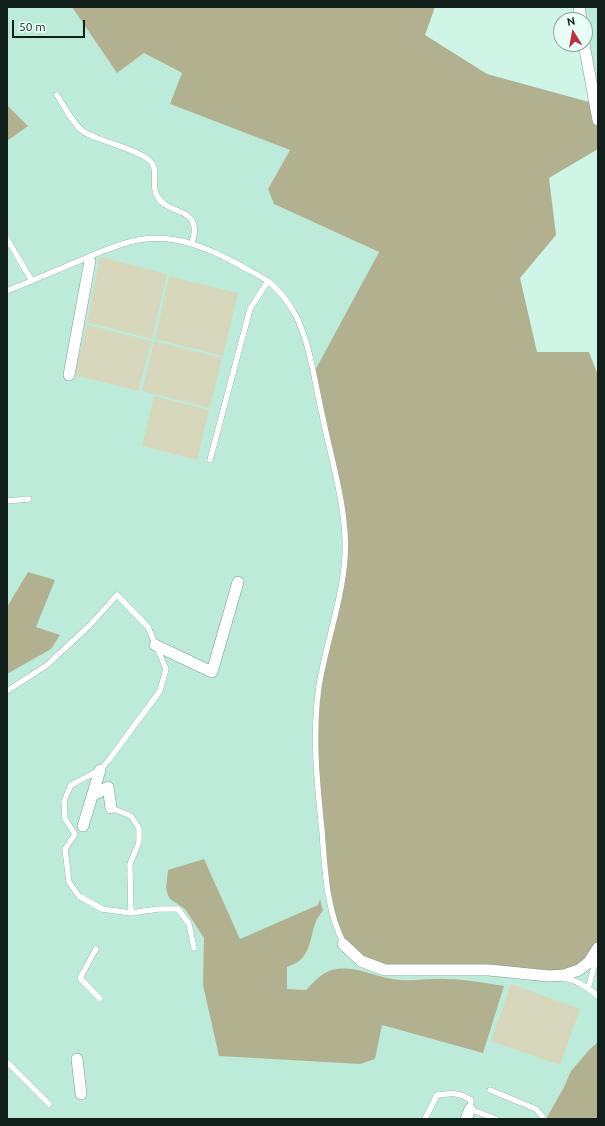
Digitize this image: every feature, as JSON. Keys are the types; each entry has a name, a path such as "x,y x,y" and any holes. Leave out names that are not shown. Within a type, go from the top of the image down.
{"street":[{"path":"69,375 90,261"},
{"path":"156,645 212,672 238,582"},
{"path":"83,826 100,770"},
{"path":"92,796 108,787 110,808"},
{"path":"536,975 564,974 579,970 589,962 598,951"},
{"path":"77,1059 81,1094"}],"lane":[{"path":"586,52 598,120"},
{"path":"590,76 598,77"},
{"path":"57,95 75,123 84,132 149,160 155,167 156,173 154,185 156,195 161,202 191,218 195,224 192,243"},
{"path":"7,292 107,249 138,240 163,238 192,243 218,253 268,281 285,299 297,318 305,340 341,504 345,533 345,556 342,582 319,683 315,720 316,769 327,889 334,920 343,944 362,962 385,970 489,970 536,975 568,979 598,996"},
{"path":"7,239 32,281"},
{"path":"210,460 250,309 268,281"},
{"path":"7,501 29,499"},
{"path":"7,691 47,665 90,625 117,595 148,627 166,669 160,691 100,770 71,785 64,801 65,819 75,834 65,850 69,882 79,896 102,909 131,913 158,909 178,909 189,924 194,948"},
{"path":"110,808 131,816 139,828 139,842 130,864 131,913"},
{"path":"96,949 80,978 100,999"},
{"path":"588,989 598,951"},
{"path":"598,951 598,964"},
{"path":"7,1062 49,1104"},
{"path":"490,1090 536,1109 543,1117 542,1119"},
{"path":"425,1119 437,1096 453,1092 471,1100 468,1114 496,1119"}],"shaded area":[{"path":"7,7 72,7 117,73 144,53 182,74 170,104 290,150 268,188 274,204 379,252 313,374 598,948 598,1119 7,1119"},
{"path":"72,7 435,7 425,35 487,74 589,102 598,120 598,149 549,178 556,235 520,278 537,352 589,352 598,375 598,948 572,973 385,970 343,944 327,889 315,713 342,582 345,533 313,374 379,252 274,204 268,189 290,150 170,104 182,73 144,53 117,73"},
{"path":"579,7 598,7 598,120 586,52 593,52 593,12 581,12"},
{"path":"7,105 28,126 7,141"},
{"path":"100,257 167,274 152,339 87,322"},
{"path":"169,276 238,293 223,356 155,339"},
{"path":"87,325 152,341 138,391 74,375"},
{"path":"154,341 222,358 210,408 142,391"},
{"path":"154,396 209,410 197,460 142,446"},
{"path":"28,572 55,580 36,627 60,635 51,649 7,674 7,607"},
{"path":"204,859 240,939 318,905 320,899 323,911 316,921 309,946 300,960 287,967 287,989 306,990 324,973 341,969 359,970 392,979 453,979 504,986 483,1053 382,1025 375,1059 360,1064 219,1056 203,985 204,938 185,909 170,899 166,888 168,870"},
{"path":"511,984 580,1009 560,1065 491,1041"},
{"path":"598,1042 598,1119 546,1119 563,1089 571,1071"}]}
